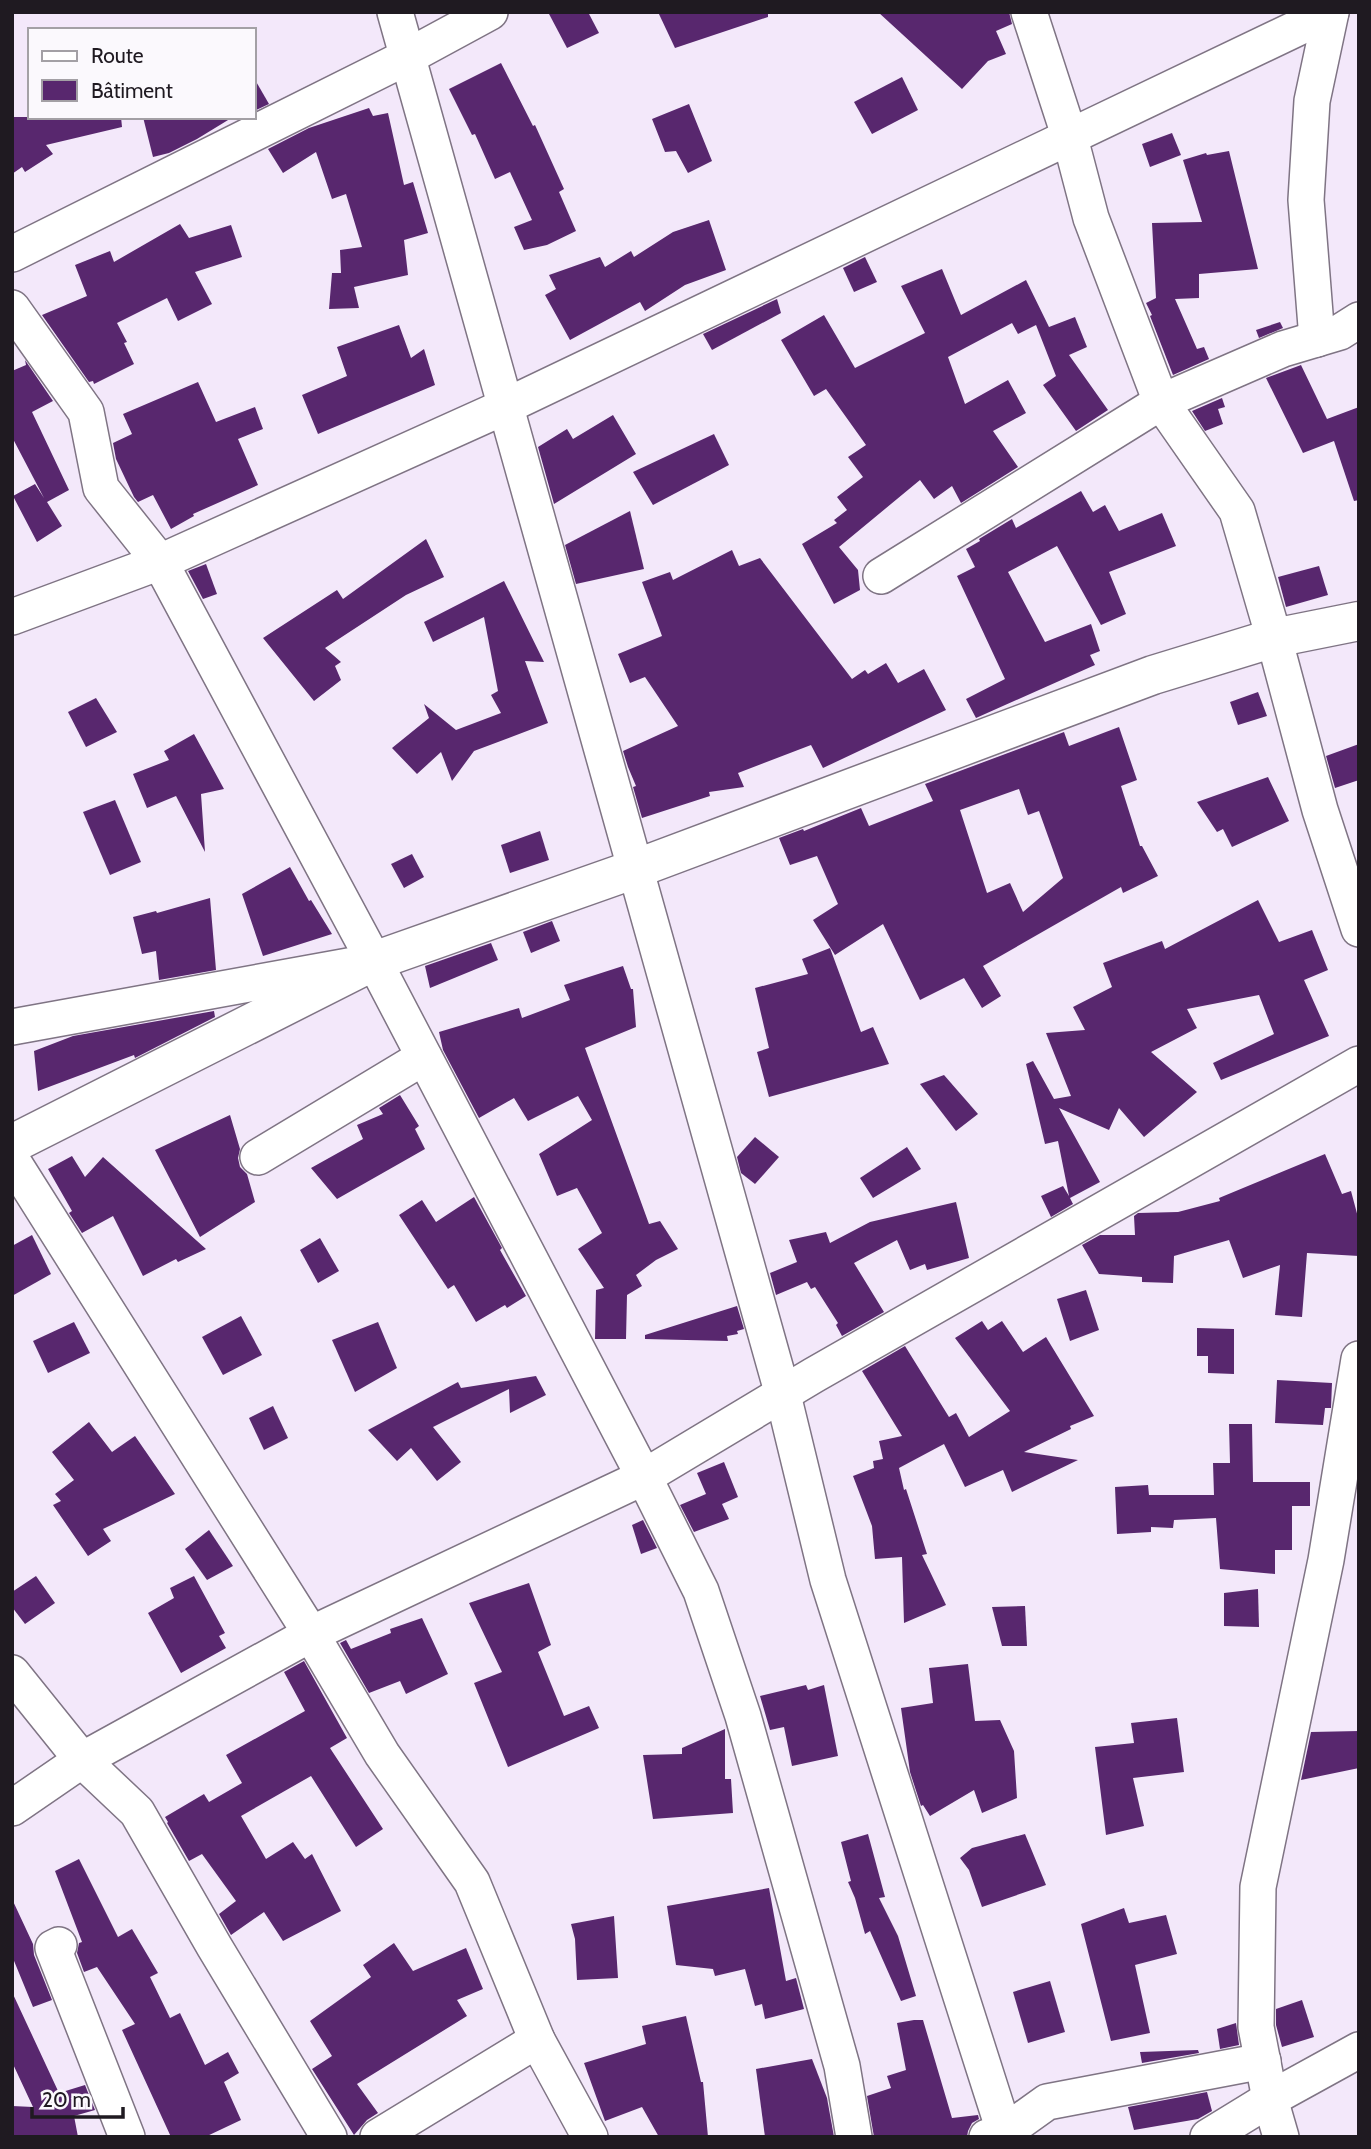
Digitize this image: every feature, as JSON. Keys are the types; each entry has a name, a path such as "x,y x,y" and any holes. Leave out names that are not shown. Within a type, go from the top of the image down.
{"street":[{"path":"395,12 783,1395 828,1580 999,2135 1047,2102 1263,2061"},
{"path":"12,254 407,57 489,12"},
{"path":"1029,12 1070,138 1091,218 1161,402 1237,511 1320,810 1359,929"},
{"path":"12,617 160,562 504,407 1331,12"},
{"path":"1317,339 1306,200 1312,101 1331,12"},
{"path":"12,308 86,412 101,488 160,562 374,961 701,1591 743,1716 842,2066 854,2137"},
{"path":"881,576 1161,402 1283,349 1340,332 1359,320"},
{"path":"12,1144 374,961 635,869 1153,675 1274,638 1359,621"},
{"path":"12,1027 374,961"},
{"path":"258,1157 424,1057"},
{"path":"12,1808 82,1760 311,1634 644,1477 826,1368 1359,1064"},
{"path":"12,1160 311,1634 382,1754 472,1882 537,2040 590,2137"},
{"path":"1281,2137 1270,2099 1256,2027 1258,1887 1326,1560 1359,1359"},
{"path":"12,1672 82,1760 137,1812 329,2137"},
{"path":"58,1945 53,1948 127,2137"},
{"path":"378,2137 537,2040"},
{"path":"1208,2137 1359,2050"}],"building":[{"path":"548,12 588,12 599,33 567,48"},
{"path":"658,12 768,12 768,17 675,48"},
{"path":"878,12 1009,12 1012,24 996,31 1006,54 988,61 962,89"},
{"path":"501,63 533,126 535,125 564,189 559,192 576,231 547,245 524,250 514,227 532,220 510,172 495,179 475,134 472,135 449,89"},
{"path":"902,77 918,110 872,134 854,102"},
{"path":"256,81 269,104 256,110"},
{"path":"689,104 712,161 688,173 676,151 665,152 652,119"},
{"path":"369,108 373,116 388,113 404,185 413,182 428,233 404,240 408,275 354,287 359,308 329,309 332,273 341,273 340,250 362,247 346,194 332,199 316,152 283,173 268,149 309,128"},
{"path":"12,117 121,119 122,127 46,145 53,154 25,172 22,167 12,174"},
{"path":"144,119 230,119 169,153 153,157"},
{"path":"1172,133 1181,155 1150,167 1142,144"},
{"path":"1229,151 1258,269 1199,274 1199,298 1175,299 1197,349 1204,347 1209,359 1173,375 1146,303 1156,298 1152,223 1202,222 1183,160 1206,153"},
{"path":"709,220 726,270 685,285 645,311 640,302 570,340 545,295 556,289 549,275 600,257 605,267 631,251 634,257 673,232"},
{"path":"180,224 189,238 231,225 242,257 195,272 212,304 178,321 167,298 117,323 134,364 94,384 93,381 89,382 42,315 87,296 75,265 110,251 114,262"},
{"path":"865,257 877,282 854,292 843,268"},
{"path":"942,269 961,315 1026,280 1049,327 1075,317 1087,347 1069,355 1108,410 1076,431 1043,385 1056,376 1036,325 1018,334 1012,323 948,357 965,404 1008,380 1026,413 993,431 1018,467 961,503 952,486 934,499 920,480 839,547 858,570 860,590 834,604 802,544 837,523 834,520 847,510 837,497 863,477 848,457 866,445 826,389 814,396 781,340 824,315 855,368 925,333 901,286"},
{"path":"777,299 781,313 712,350 703,334"},
{"path":"1280,322 1283,328 1259,338 1256,330"},
{"path":"399,325 411,358 424,349 435,385 318,434 302,395 347,376 337,347"},
{"path":"25,360 53,401 32,412 69,490 47,502 62,526 37,542 13,496 35,484 44,498 12,437 12,371 26,365"},
{"path":"1301,365 1327,419 1359,407 1359,500 1354,501 1334,441 1303,453 1266,378"},
{"path":"198,382 216,422 255,407 263,429 238,439 258,485 193,514 194,516 171,529 153,495 138,502 134,497 116,459 113,443 132,434 123,414"},
{"path":"1222,398 1225,407 1218,409 1223,424 1205,431 1192,411"},
{"path":"613,415 636,454 554,504 538,447 567,429 573,439"},
{"path":"714,434 729,465 653,505 633,472"},
{"path":"1081,491 1093,512 1105,505 1119,531 1162,513 1176,546 1109,572 1126,614 1101,625 1057,546 1008,572 1045,642 1091,624 1100,651 1090,655 1095,665 976,718 966,699 1005,679 957,576 975,567 966,549 1012,519 1016,528"},
{"path":"630,511 644,569 576,584 565,545"},
{"path":"426,539 444,577 406,595 325,648 341,662 335,666 341,680 314,701 263,638 337,590 343,599"},
{"path":"732,550 739,566 760,558 852,679 865,670 868,674 886,663 898,683 924,669 946,710 823,768 811,745 738,773 744,787 709,792 710,796 642,818 633,787 636,786 623,751 678,726 645,677 630,683 618,654 662,636 642,582 670,572 673,580"},
{"path":"206,564 217,594 203,599 188,571"},
{"path":"1319,566 1328,595 1286,607 1278,577"},
{"path":"504,581 544,662 525,661 548,723 474,751 452,781 441,752 417,774 392,748 429,718 424,704 456,730 501,713 491,695 498,691 484,617 433,642 424,622"},
{"path":"1258,692 1267,716 1238,725 1230,702"},
{"path":"96,698 117,732 86,747 68,712"},
{"path":"1119,727 1137,780 1121,786 1140,846 1158,876 1123,893 1121,887 983,966 1001,996 982,1008 964,978 920,1000 883,924 835,955 813,920 838,904 817,856 790,865 779,838 861,808 869,826 933,801 925,784 1064,732 1069,746","holes":["1019,789 1028,815 1039,811 1063,878 1023,912 1010,883 987,893 960,810"]},
{"path":"194,734 224,789 201,794 205,852 176,796 147,808 133,774 169,760 164,751"},
{"path":"1359,744 1359,780 1335,788 1326,756"},
{"path":"1268,777 1289,821 1232,847 1223,829 1217,832 1197,802"},
{"path":"115,800 141,862 110,875 83,812"},
{"path":"540,831 549,860 510,873 501,845"},
{"path":"412,854 424,877 404,888 391,864"},
{"path":"290,867 332,934 263,956 242,894"},
{"path":"210,898 216,970 159,980 156,951 142,954 133,917"},
{"path":"1258,900 1279,942 1312,930 1328,970 1304,980 1329,1036 1221,1080 1213,1063 1274,1034 1259,995 1187,1009 1197,1028 1151,1052 1197,1092 1144,1137 1119,1108 1109,1130 1059,1108 1100,1182 1070,1198 1073,1204 1051,1217 1041,1196 1063,1186 1069,1196 1058,1141 1045,1144 1026,1064 1033,1061 1054,1099 1071,1096 1046,1033 1085,1030 1073,1007 1112,987 1103,963 1162,941 1165,949"},
{"path":"552,921 560,941 531,953 523,932"},
{"path":"491,943 498,960 430,988 425,966"},
{"path":"830,948 861,1032 873,1027 889,1064 769,1097 757,1052 769,1048 755,988 808,974 802,959"},
{"path":"623,966 633,989 636,1027 585,1048 649,1224 660,1221 678,1249 656,1260 636,1275 642,1286 627,1295 626,1339 595,1339 596,1290 604,1288 578,1249 602,1233 577,1188 557,1196 539,1154 592,1120 578,1096 528,1121 514,1098 479,1118 443,1050 439,1032 519,1008 522,1018 570,1000 564,985"},
{"path":"214,1011 215,1017 135,1058 134,1055 38,1091 34,1051 73,1036"},
{"path":"944,1075 978,1114 956,1131 920,1084"},
{"path":"400,1095 419,1126 415,1129 425,1149 337,1199 311,1168 363,1139 357,1125 383,1114 379,1108"},
{"path":"230,1115 240,1149 240,1167 247,1174 255,1202 200,1237 155,1150"},
{"path":"755,1137 779,1157 755,1184 741,1173 737,1157"},
{"path":"907,1147 921,1169 873,1198 860,1178"},
{"path":"1325,1154 1342,1194 1351,1191 1359,1221 1359,1256 1307,1253 1302,1317 1275,1315 1280,1265 1243,1278 1229,1240 1174,1256 1173,1283 1142,1282 1142,1277 1099,1274 1082,1245 1100,1235 1135,1235 1134,1216 1138,1213 1178,1212 1220,1201 1219,1198"},
{"path":"72,1156 85,1177 103,1157 206,1249 178,1262 176,1259 143,1276 113,1216 82,1233 69,1213 72,1211 48,1169"},
{"path":"474,1197 526,1296 476,1322 454,1285 448,1289 399,1215 422,1200 436,1222"},
{"path":"956,1202 969,1258 927,1270 925,1264 910,1270 897,1240 854,1263 884,1312 842,1336 836,1325 838,1323 815,1287 811,1289 807,1282 776,1295 770,1273 797,1262 789,1240 826,1232 830,1243 870,1222"},
{"path":"32,1235 51,1274 12,1296 12,1246"},
{"path":"320,1238 339,1271 318,1283 300,1250"},
{"path":"1086,1290 1099,1330 1070,1341 1057,1299"},
{"path":"737,1306 744,1329 737,1331 738,1334 727,1336 728,1341 645,1339 645,1335"},
{"path":"241,1316 262,1355 223,1375 202,1337"},
{"path":"982,1321 988,1330 1002,1321 1023,1352 1046,1337 1094,1416 1024,1452 1078,1460 1012,1492 1003,1470 965,1487 944,1444 899,1468 927,1554 922,1555 946,1605 904,1623 902,1557 875,1559 872,1526 853,1476 874,1468 873,1461 883,1459 879,1441 902,1436 862,1371 905,1346 949,1417 956,1413 969,1437 1010,1411 955,1338"},
{"path":"74,1322 90,1353 48,1373 33,1341"},
{"path":"378,1322 397,1368 355,1392 332,1340"},
{"path":"1197,1328 1234,1329 1234,1374 1208,1373 1208,1356 1197,1356"},
{"path":"536,1376 546,1395 510,1413 509,1389 433,1427 461,1462 437,1481 411,1448 397,1461 368,1430 458,1382 461,1388"},
{"path":"1277,1380 1332,1383 1331,1408 1325,1408 1323,1425 1275,1423"},
{"path":"273,1406 288,1438 264,1450 249,1418"},
{"path":"89,1422 112,1452 135,1436 175,1494 103,1529 111,1541 88,1556 53,1505 61,1501 55,1494 74,1480 52,1452"},
{"path":"1229,1424 1252,1424 1253,1482 1310,1482 1310,1506 1292,1506 1292,1550 1275,1550 1275,1574 1220,1569 1216,1518 1174,1520 1173,1528 1151,1527 1151,1532 1117,1534 1115,1487 1148,1485 1149,1495 1214,1495 1213,1463 1230,1463"},
{"path":"724,1462 738,1497 722,1504 729,1519 694,1532 680,1505 706,1494 697,1473"},
{"path":"643,1520 657,1548 641,1554 632,1525"},
{"path":"209,1530 233,1566 207,1580 185,1549"},
{"path":"36,1576 55,1603 25,1624 12,1607 12,1592"},
{"path":"194,1576 225,1633 219,1636 226,1648 181,1673 148,1613 174,1598 170,1588"},
{"path":"529,1583 551,1645 538,1652 564,1716 589,1706 599,1728 508,1767 474,1683 502,1672 469,1603"},
{"path":"1258,1589 1259,1627 1224,1626 1224,1593"},
{"path":"1025,1606 1027,1646 1002,1646 992,1607"},
{"path":"422,1618 448,1674 406,1694 400,1681 369,1693 340,1643 346,1640 351,1649 391,1633 390,1629"},
{"path":"304,1661 347,1738 330,1748 383,1829 356,1847 311,1776 241,1816 266,1859 293,1842 305,1859 312,1854 341,1911 283,1941 264,1912 231,1935 219,1914 236,1901 202,1854 189,1861 165,1817 204,1794 209,1802 242,1783 226,1755 305,1711 284,1672"},
{"path":"968,1664 975,1721 1000,1720 1014,1751 1017,1798 982,1813 974,1790 930,1816 923,1805 921,1806 910,1772 901,1708 933,1703 929,1668"},
{"path":"806,1685 808,1690 824,1685 838,1756 792,1766 784,1727 770,1730 760,1696"},
{"path":"1177,1718 1184,1772 1133,1778 1144,1826 1106,1835 1095,1747 1134,1743 1131,1723"},
{"path":"725,1729 725,1779 731,1779 733,1813 653,1819 643,1755 682,1754 682,1748"},
{"path":"1359,1731 1359,1768 1301,1780 1311,1732"},
{"path":"868,1834 885,1897 879,1898 898,1936 916,1996 901,2001 870,1931 865,1934 848,1882 851,1881 841,1842"},
{"path":"1025,1834 1046,1885 982,1907 969,1870 960,1858 972,1848"},
{"path":"79,1859 118,1937 132,1929 158,1973 150,1977 170,2018 180,2013 205,2065 228,2052 239,2073 224,2082 241,2120 205,2137 171,2137 122,2030 135,2024 97,1967 84,1972 77,1953 79,1943 82,1942 55,1871"},
{"path":"769,1888 786,1981 796,1978 804,2009 765,2019 762,2004 755,2006 745,1969 715,1976 713,1969 676,1965 667,1906"},
{"path":"12,1899 33,1944 34,1955 52,2000 33,2007 12,1956"},
{"path":"1124,1908 1129,1923 1166,1915 1177,1954 1135,1965 1150,2033 1111,2041 1081,1924"},
{"path":"614,1916 618,1978 577,1980 575,1939 571,1924"},
{"path":"394,1943 413,1971 466,1948 483,1989 457,2000 467,2016 357,2084 378,2113 367,2120 354,2135 312,2069 332,2056 310,2021 371,1977 363,1965"},
{"path":"1050,1981 1065,2032 1028,2043 1013,1992"},
{"path":"12,1992 59,2093 85,2085 95,2110 74,2116 78,2137 12,2137 12,2106 33,2107 12,2062"},
{"path":"1302,2000 1314,2037 1282,2047 1276,2025 1276,2009"},
{"path":"686,2016 703,2082 708,2137 659,2137 642,2107 605,2121 584,2063 646,2044 642,2026"},
{"path":"923,2020 952,2118 978,2115 979,2119 972,2123 967,2137 874,2137 867,2096 891,2088 887,2076 906,2070 897,2023"},
{"path":"1236,2023 1239,2045 1220,2049 1217,2029"},
{"path":"1198,2050 1199,2053 1142,2063 1140,2052"},
{"path":"812,2059 827,2098 834,2137 765,2137 756,2069"},
{"path":"1207,2092 1212,2111 1198,2119 1134,2130 1128,2107"}]}
